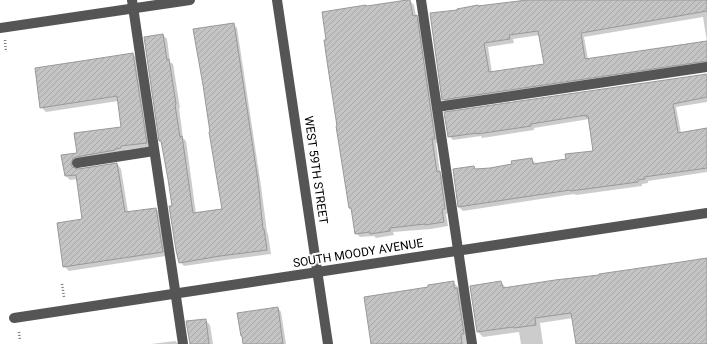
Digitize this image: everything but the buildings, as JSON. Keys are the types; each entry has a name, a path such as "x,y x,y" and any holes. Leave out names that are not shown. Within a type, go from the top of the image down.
{"street":[{"path":"0,28 132,4 190,0"},
{"name":"WEST 59TH STREET","path":"277,0 328,344"},
{"path":"420,0 472,344"},
{"path":"132,4 183,344"},
{"path":"437,107 707,67"},
{"path":"77,163 154,151"},
{"name":"SOUTH MOODY AVENUE","path":"14,318 707,213"}],"path":[{"path":"4,40 6,52"},
{"path":"62,284 64,297"},
{"path":"18,329 20,341"}]}
